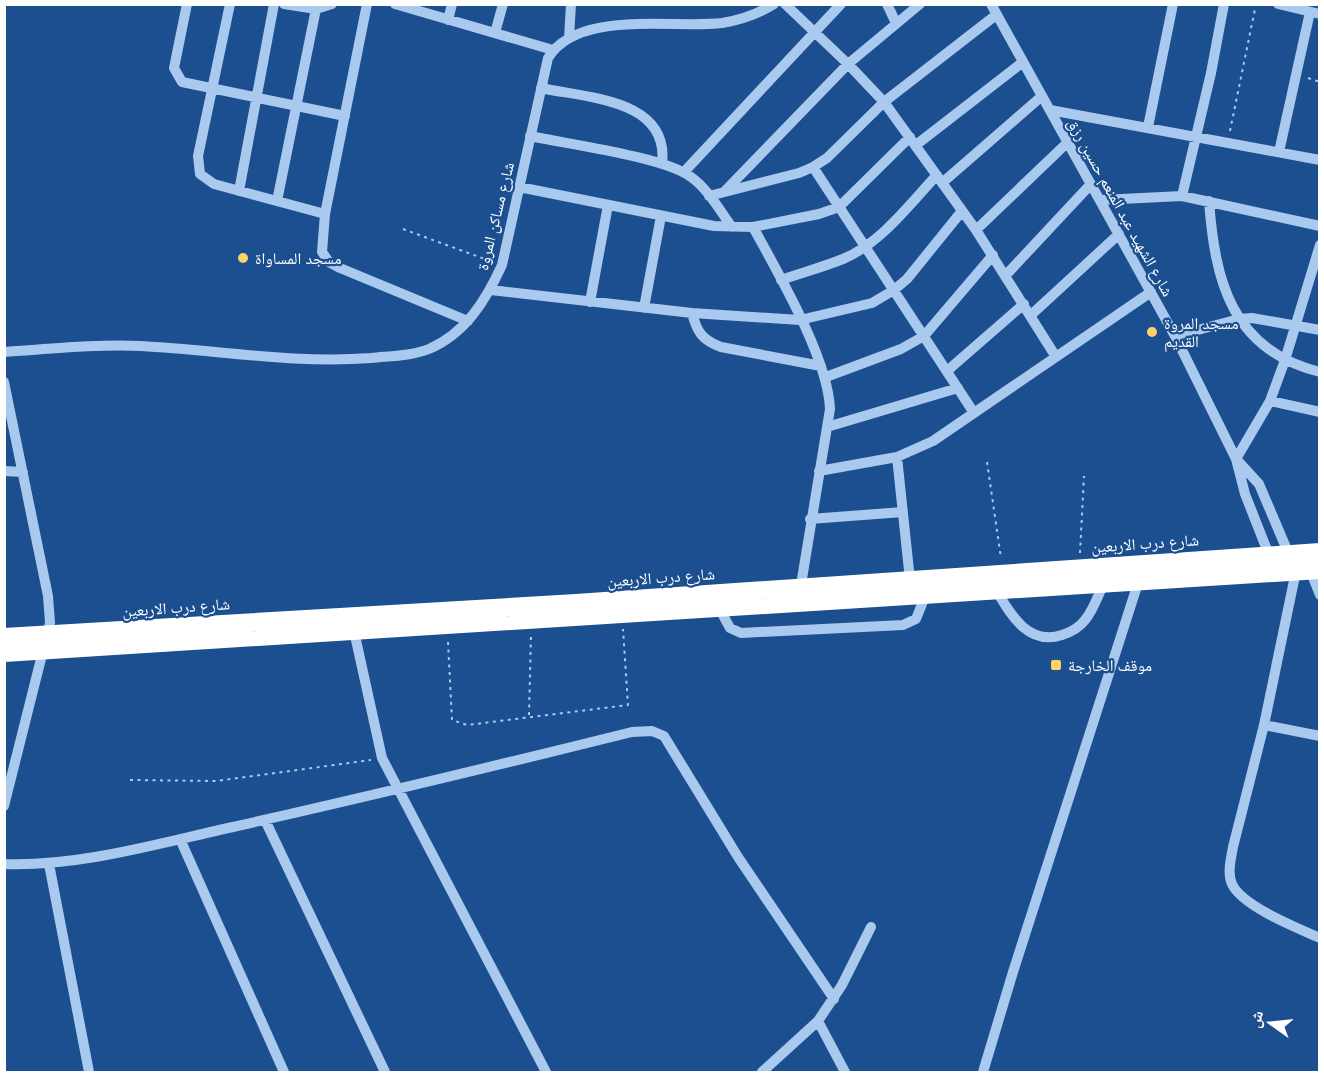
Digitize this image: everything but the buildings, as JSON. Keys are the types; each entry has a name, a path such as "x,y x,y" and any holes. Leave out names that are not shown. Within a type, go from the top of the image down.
{"highway":[{"name":"شارع درب الاربعين","path":"4,653 47,643 576,611 800,594 926,594 1079,568 1290,552 1320,552"},
{"name":"شارع درب الاربعين","path":"4,637 47,643 354,631 531,620 576,611 622,614 718,608 800,594 910,580 1104,583 1308,570"}],"street":[{"path":"188,4 175,62 175,73 187,84 345,116"},
{"path":"230,4 197,165 206,180 325,214"},
{"path":"239,191 274,4"},
{"path":"284,4 317,7 332,4"},
{"path":"367,4 320,245 329,262 468,321"},
{"path":"448,20 452,4"},
{"path":"495,33 503,4"},
{"path":"569,38 571,4"},
{"path":"403,6 553,50 569,38 603,27 635,23 721,23 752,15 774,4"},
{"path":"784,4 848,64 884,102 993,255 1056,357"},
{"path":"684,172 841,4"},
{"path":"887,4 896,23"},
{"path":"724,192 848,64 920,4"},
{"path":"1148,127 1173,4"},
{"path":"1182,196 1197,138 1224,4"},
{"path":"1278,4 1315,13 1279,152"},
{"path":"278,201 317,7"},
{"path":"709,196 799,173 827,158 884,102 994,10"},
{"name":"شارع الشهيد عبد المنعم حسين رزق","path":"994,10 1175,336 1236,459 1245,494 1274,571"},
{"name":"شارع مساكن المروة","path":"4,352 140,346 276,359 348,360 403,355 428,350 451,337 468,321 491,290 501,265 548,58 553,50"},
{"path":"519,187 661,216 732,227 753,227 819,214 839,207 913,141 1023,62"},
{"path":"541,88 622,105 640,113 655,126 661,137 664,150 662,164"},
{"path":"781,280 843,259 865,246 939,179 1042,96"},
{"path":"1050,110 1320,160"},
{"path":"530,136 662,164 684,172 709,196 732,227"},
{"path":"976,230 1068,142"},
{"path":"813,167 974,413"},
{"path":"1006,275 1091,184"},
{"path":"1101,200 1182,196 1320,226"},
{"path":"1209,201 1215,263 1226,297 1239,319 1263,344 1286,360 1320,372"},
{"path":"590,302 608,205"},
{"path":"491,290 692,314 800,320 872,303 894,290 907,279 962,211"},
{"path":"644,308 661,216"},
{"path":"753,227 781,280 826,377 830,409 810,519 800,594"},
{"path":"1031,315 1119,234"},
{"path":"1236,459 1270,400 1286,360 1320,245"},
{"path":"826,377 901,349 924,336 993,255"},
{"path":"819,471 897,456 933,441 1151,292"},
{"path":"947,371 1024,304"},
{"path":"692,314 697,330 708,342 721,347 821,366"},
{"path":"1175,336 1239,319 1269,319 1320,330"},
{"path":"4,382 48,596 47,643 4,806"},
{"path":"827,427 958,388"},
{"path":"1270,400 1320,412"},
{"path":"897,456 910,580"},
{"name":"شارع الشهيد عبد المنعم حسين رزق","path":"1236,459 1259,484 1290,552 1308,570 1320,596"},
{"path":"4,471 23,472"},
{"path":"810,519 903,512"},
{"path":"1308,570 1264,725 1229,866 1231,882 1237,893 1252,904 1318,934"},
{"path":"983,1072 1012,972 1138,580"},
{"path":"1000,582 1021,626 1037,636 1046,638 1078,628 1092,610 1104,583"},
{"path":"718,608 730,628 741,633 903,625 916,619 926,594"},
{"path":"354,631 382,758 546,1072"},
{"path":"1264,725 1320,736"},
{"path":"4,864 49,864 180,839 396,787 499,766 632,732 644,730 660,732 792,940 834,999"},
{"path":"265,820 385,1072"},
{"path":"180,839 284,1072"},
{"path":"49,864 89,1072"},
{"path":"762,1072 818,1021 834,999 871,927"},
{"path":"818,1021 845,1072"}],"path":[{"path":"1228,142 1256,4"},
{"path":"403,229 501,265"},
{"path":"987,462 1000,582"},
{"path":"1079,568 1084,476"},
{"path":"447,626 452,720 467,725 628,705 622,614"},
{"path":"529,716 531,620"},
{"path":"130,780 216,781 382,758"}],"place":[{"name":"مسجد المساواة","path":"243,258"},
{"name":"مسجد المروة القديم","path":"1152,332"},
{"name":"موقف الخارجة","path":"1056,665"}]}
